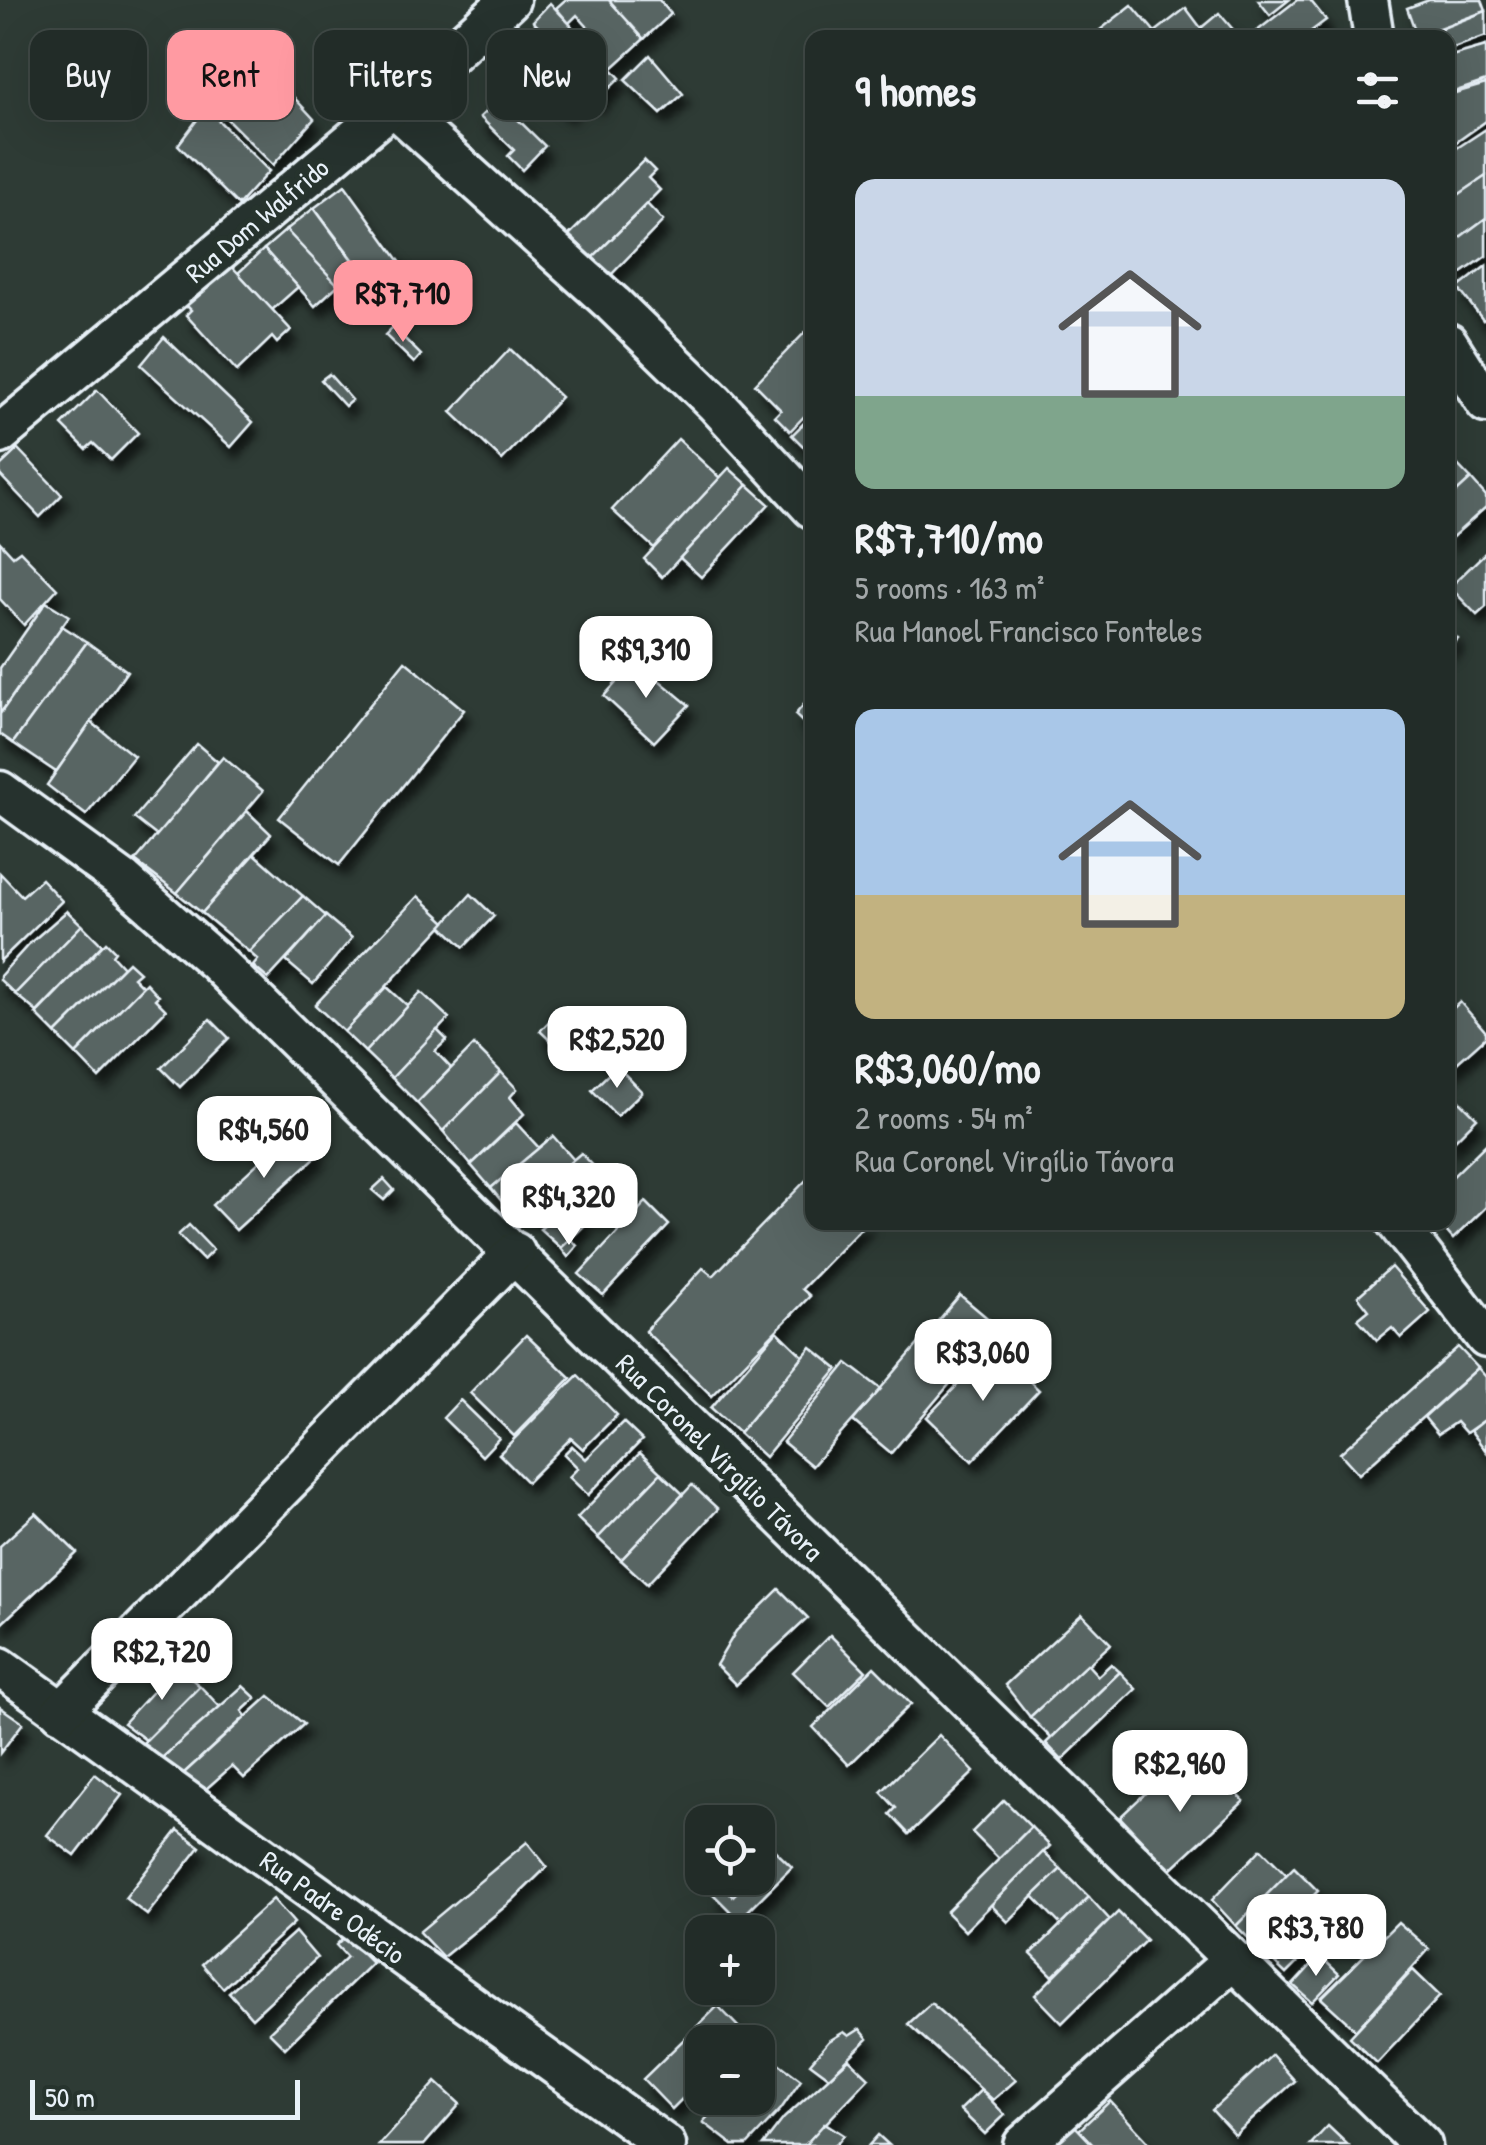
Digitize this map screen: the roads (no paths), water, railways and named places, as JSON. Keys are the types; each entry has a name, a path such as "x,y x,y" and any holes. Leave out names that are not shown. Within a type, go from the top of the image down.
{"street":[{"name":"Rua Dom Walfrido","path":"467,39 510,0"},
{"path":"1368,0 1373,30"},
{"name":"Rua Dom Walfrido","path":"0,434 376,120"},
{"path":"409,120 613,304 715,404 805,500"},
{"path":"1455,354 1486,403"},
{"name":"Rua Coronel Virgílio Távora","path":"0,791 124,881 214,960 1422,2145"},
{"path":"1402,1230 1486,1338"},
{"path":"61,1712 514,1252"},
{"name":"Rua Padre Odécio","path":"0,1667 666,2145"},
{"path":"1022,2145 1232,1960"}]}
